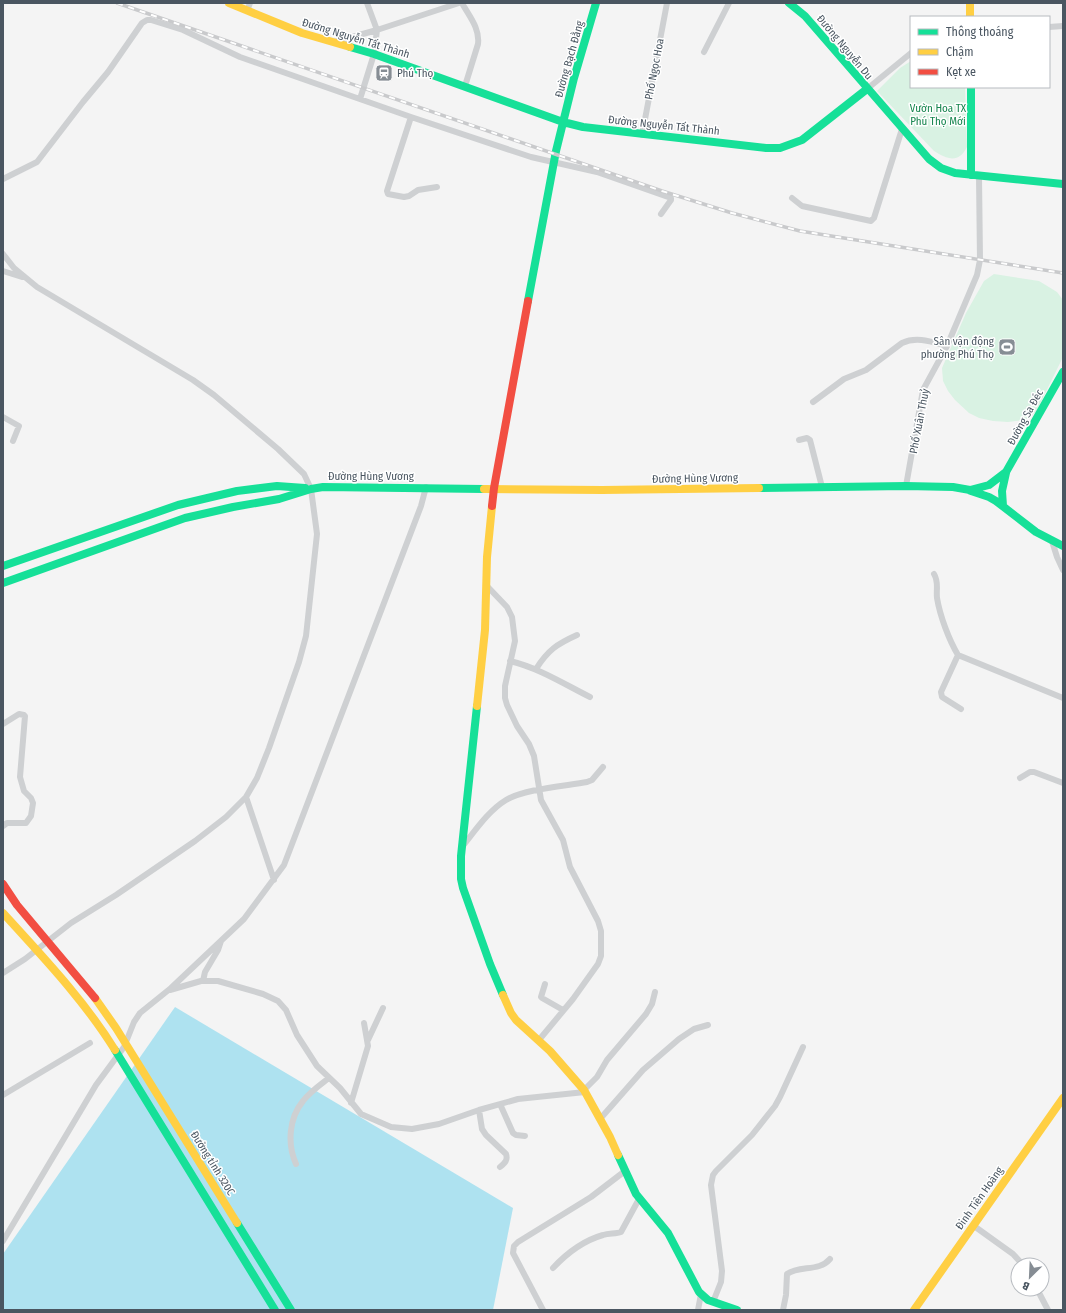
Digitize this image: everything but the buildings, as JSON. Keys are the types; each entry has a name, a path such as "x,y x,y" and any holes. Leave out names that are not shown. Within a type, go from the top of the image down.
{"main road":[{"name":"Đường Nguyễn Tất Thành","path":"229,3 249,7 302,33 374,54 563,122 602,130 780,148 802,140 867,89"},
{"name":"Đường Bạch Đằng","path":"596,3 563,122 554,163 494,488 488,551 485,630 460,869 463,888 506,1005 516,1020 539,1040 584,1091 600,1119 639,1198 668,1233 696,1288 701,1294"},
{"name":"Đường Nguyễn Du","path":"789,3 805,16 867,89"},
{"path":"970,3 970,16"},
{"path":"971,88 975,175"},
{"path":"867,89 935,164 948,172 1063,184"},
{"name":"Đường Sa Đéc","path":"1003,506 1002,491 1006,472 1063,372"},
{"name":"Đường Sa Đéc","path":"970,490 989,485 1006,472"},
{"name":"Đường Hùng Vương","path":"3,566 171,507 193,501 237,491 277,486 311,489"},
{"name":"Đường Hùng Vương","path":"3,583 185,518 278,499 323,487 602,490 906,486 953,487 970,490 989,497 1036,532 1063,546"},
{"path":"3,884 17,905 48,941"},
{"path":"3,913 58,973 105,1034 275,1310"},
{"name":"Đường tỉnh 320C","path":"48,941 94,997 126,1043 291,1310"},
{"name":"Đinh Tiên Hoàng","path":"914,1310 1063,1098"},
{"path":"701,1294 704,1298 737,1310"}],"street":[{"path":"360,99 374,54 377,30 367,3"},
{"path":"334,42 377,30 460,3 478,31 479,37 465,86"},
{"name":"Phố Ngọc Hoa","path":"642,135 667,3"},
{"path":"704,52 729,3"},
{"path":"3,179 37,162 108,72 142,23 147,20 155,20 183,30 240,57 411,117 529,157 597,172 670,198 671,200 661,214"},
{"path":"1050,27 1063,26"},
{"path":"867,89 910,54"},
{"path":"411,117 386,191 388,194 404,197 410,196 418,190 437,187"},
{"path":"792,198 802,206 871,221 874,218 902,129"},
{"name":"Phố Xuân Thuỷ","path":"906,486 923,390 947,346 976,279 980,260 975,175"},
{"path":"3,254 14,268 37,287 193,380 214,395 278,449 304,474 311,489 317,534 306,636 299,662 269,748 257,778 246,797 226,817 195,841 116,895 71,923 25,960 3,973"},
{"path":"3,271 24,277"},
{"path":"813,402 844,379 866,370 908,340 920,339 947,346"},
{"path":"3,417 19,426 13,441"},
{"path":"799,440 807,438 810,440 822,487"},
{"path":"3,1241 96,1085 126,1043 134,1022 140,1013 168,990 249,914 284,865 421,506 426,487"},
{"path":"1052,541 1063,570"},
{"path":"934,574 937,579 937,598 950,640 958,655 1063,698"},
{"path":"486,585 507,607 512,617 515,637 505,686 505,698 517,726 529,744 534,756 539,790 543,805 563,840 570,867 598,921 601,931 600,960 573,999 539,1040"},
{"path":"536,669 551,650 562,642 577,635"},
{"path":"958,655 941,692 942,697 945,700 960,709"},
{"path":"510,661 536,669 590,697"},
{"path":"3,724 19,714 24,714 25,719 20,777 24,791 31,798 33,803 31,816 24,824 7,823 3,826"},
{"path":"462,847 484,820 506,800 514,796 539,790 587,782 592,780 603,767"},
{"path":"1020,778 1030,772 1034,772 1063,783"},
{"path":"246,797 274,880"},
{"path":"203,981 205,972 218,950 222,939"},
{"path":"168,990 203,981 218,981 263,994 278,1001 286,1010 297,1035 317,1066 340,1088 361,1114 390,1127 404,1129 439,1124 479,1110 518,1099 584,1091 597,1077 607,1060 646,1014 652,1004 655,992"},
{"path":"545,984 541,997 564,1010"},
{"path":"351,1103 366,1054 368,1040 383,1008"},
{"path":"364,1022 368,1040"},
{"path":"600,1119 643,1070 694,1029 708,1025"},
{"path":"3,1096 90,1043"},
{"path":"713,1302 721,1282 722,1271 711,1185 713,1175 752,1135 775,1106 803,1047"},
{"path":"296,1164 291,1141 291,1130 294,1118 303,1100 329,1078"},
{"path":"500,1104 513,1133 525,1136"},
{"path":"479,1110 482,1129 486,1135 506,1154 506,1161 500,1167"},
{"path":"543,1310 513,1253 514,1246 518,1242 591,1198 625,1171"},
{"path":"553,1268 568,1252 582,1244 604,1234 622,1232 639,1198"},
{"path":"974,1226 1016,1257"},
{"path":"783,1310 786,1295 787,1274 797,1270 824,1265 830,1259"},
{"path":"698,1310 701,1294"},
{"path":"1041,1297 1048,1310"}],"green space":[{"name":"Vườn Hoa TX Phú Thọ Mới","path":"910,62 910,88 965,88 967,147 957,158 948,158 934,151 877,91 900,68"},
{"name":"Sân vận động phường Phú Thọ","path":"994,274 1039,281 1057,292 1063,300 1063,357 1036,412 1025,420 1008,422 979,418 969,413 955,400 943,381 942,368 966,313 984,281"}],"water":[{"path":"175,1007 513,1208 493,1310 3,1310 3,1254"}],"railway":[{"path":"117,3 662,191 732,213 800,231 1063,273"}],"traffic: fast":[{"path":"528,301 556,151 574,78 596,3"},
{"path":"789,3 805,16 929,159 941,168 955,173 1063,184"},
{"path":"350,47 374,54 563,122 583,127 766,148 780,148 802,140 867,89"},
{"path":"971,88 971,175"},
{"path":"970,490 989,485 1006,472 1063,372"},
{"path":"1003,506 1002,491 1006,473"},
{"path":"3,566 178,505 237,491 277,486 305,488"},
{"path":"759,488 906,486 953,487 970,490"},
{"path":"3,583 185,518 233,507 279,499 311,489 323,487 484,489"},
{"path":"971,491 996,501 1036,532 1063,546"},
{"path":"477,706 461,856 461,879 490,964 503,995"},
{"path":"115,1050 275,1310"},
{"path":"618,1155 636,1194 668,1233 699,1292 708,1300 737,1310"},
{"path":"237,1223 291,1310"}],"traffic: slow":[{"path":"229,3 302,33 350,47"},
{"path":"970,3 970,16"},
{"path":"484,489 602,490 759,488"},
{"path":"477,706 485,630 487,557 492,506"},
{"path":"3,913 48,962 76,996 115,1050"},
{"path":"503,995 511,1013 516,1020 550,1051 584,1090 610,1137 618,1155"},
{"path":"95,998 116,1028 237,1223"},
{"path":"914,1310 1063,1098"}],"traffic: jam":[{"path":"492,506 528,301"},
{"path":"3,884 17,905 95,998"}],"place":[{"name":"Phú Thọ","path":"384,73"},
{"name":"Sân vận động phường Phú Thọ","path":"1007,347"}]}
